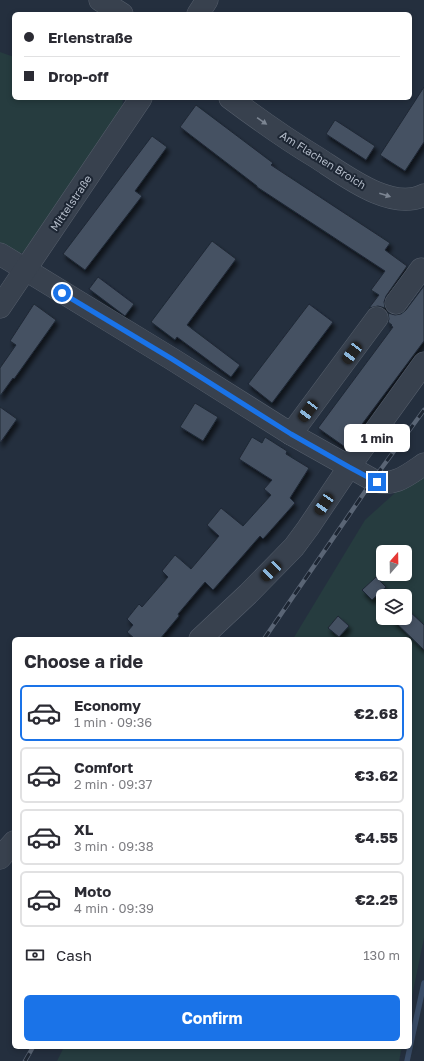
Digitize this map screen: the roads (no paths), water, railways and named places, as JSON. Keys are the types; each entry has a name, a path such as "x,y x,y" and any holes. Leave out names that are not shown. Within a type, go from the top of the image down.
{"street":[{"path":"100,0 119,12"},
{"path":"199,12 207,0"},
{"name":"Mittelstraße","path":"0,307 26,271 140,100"},
{"name":"Am Flachen Broich","path":"233,100 300,148 360,186 381,194 402,199 414,198 424,194"},
{"path":"0,254 291,434 373,480 385,483 397,481 424,464"},
{"path":"396,303 420,269 424,272"},
{"path":"291,434 377,318"},
{"path":"202,637 248,594 294,547 349,467 424,363"},
{"path":"0,858 12,844"}],"waterway":[{"path":"412,1038 424,983"},
{"path":"407,1061 410,1049"}],"railway":[{"path":"265,637 373,480 424,410"},
{"path":"25,1061 32,1049"}]}
